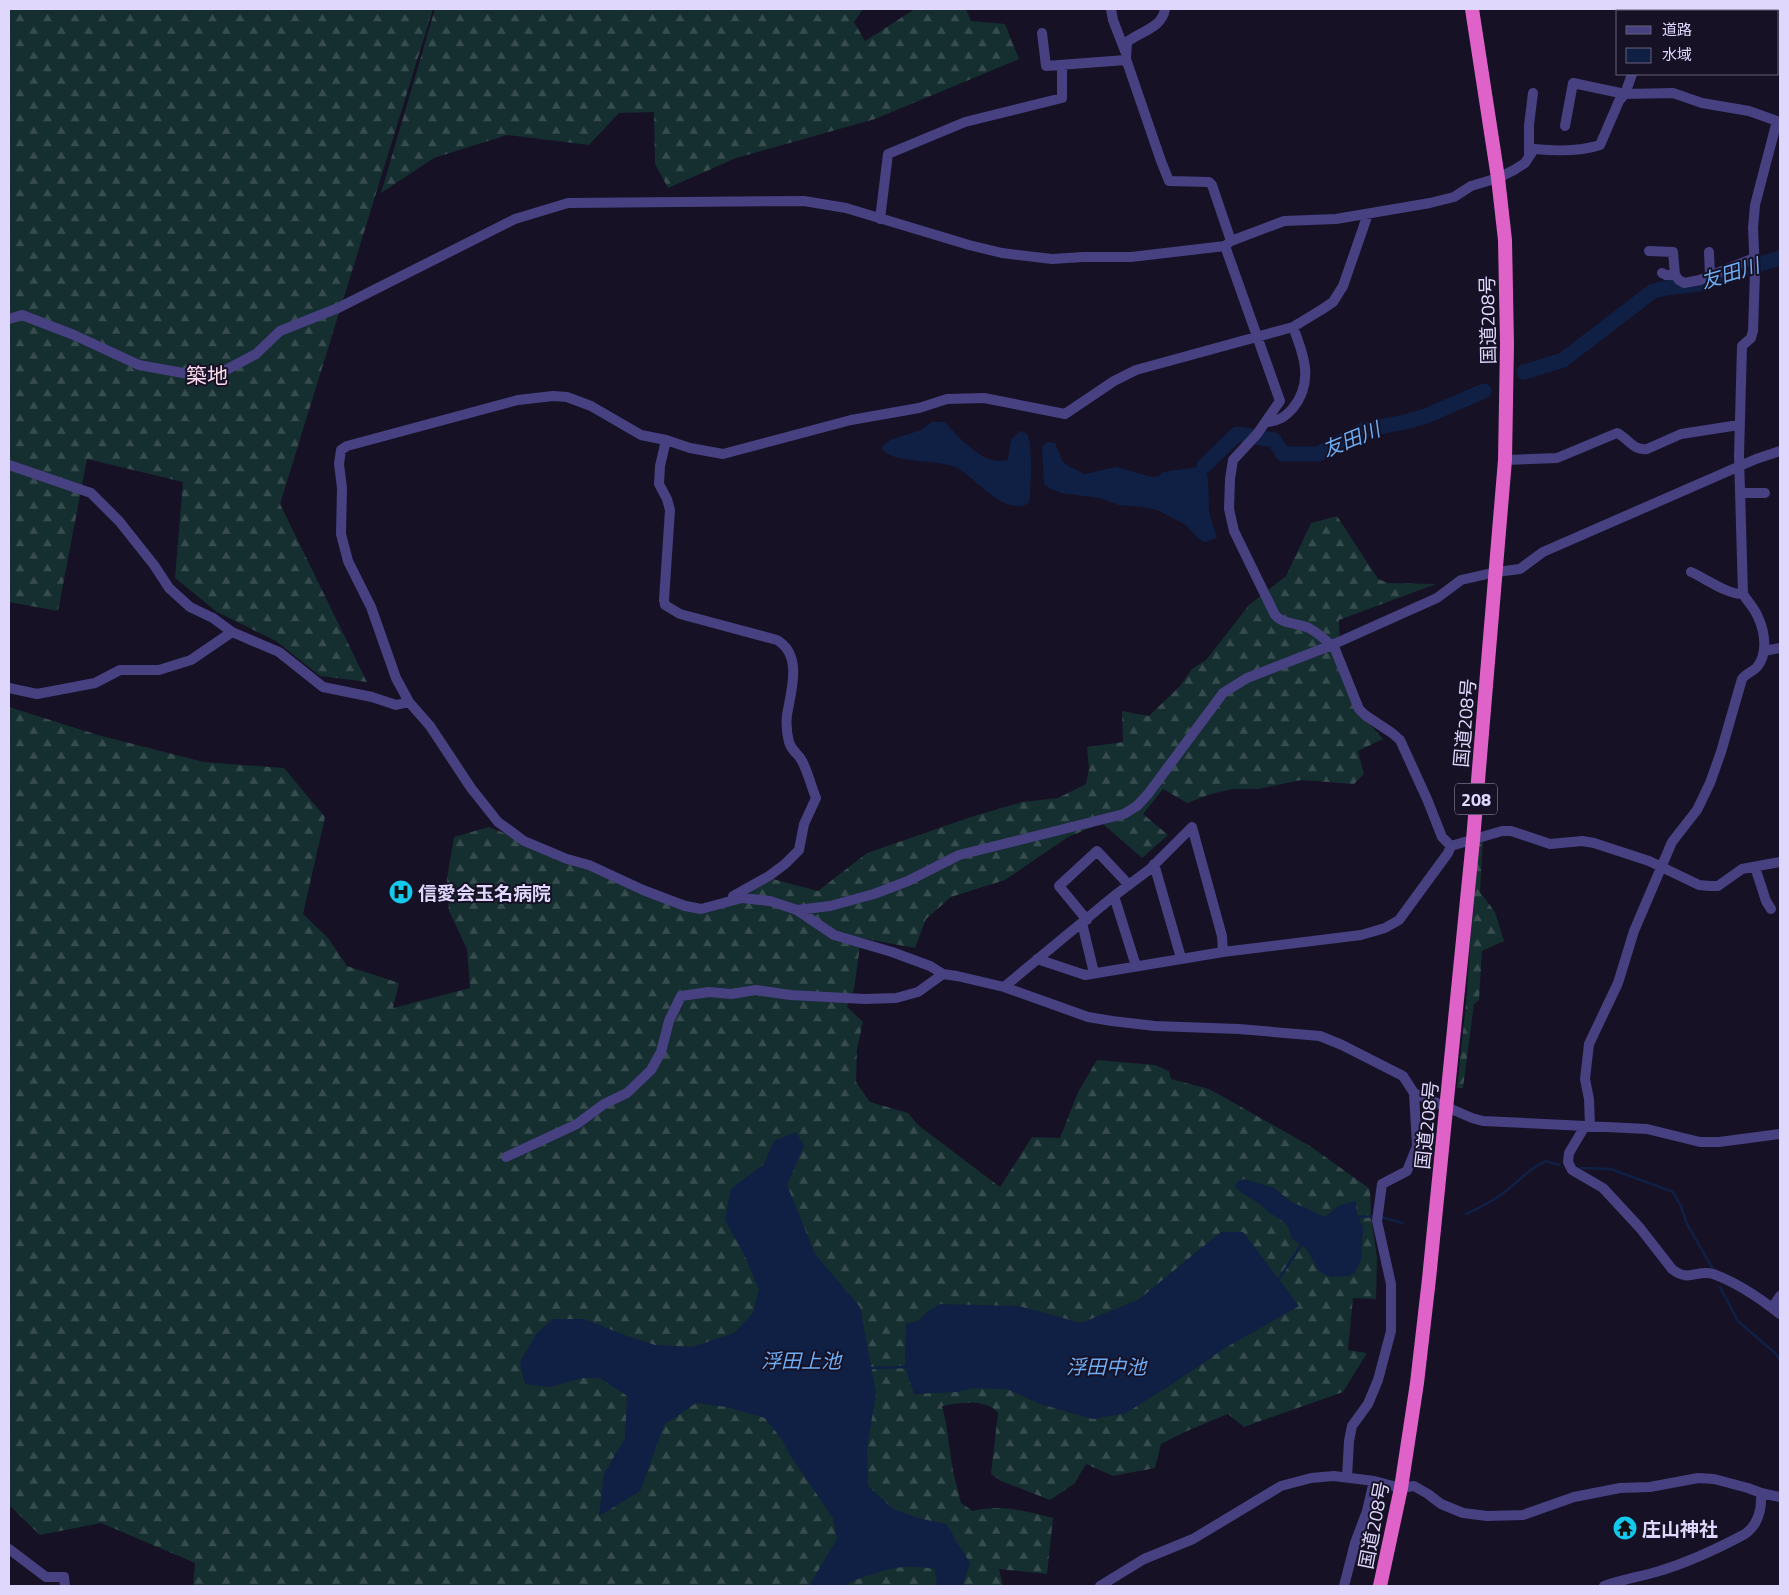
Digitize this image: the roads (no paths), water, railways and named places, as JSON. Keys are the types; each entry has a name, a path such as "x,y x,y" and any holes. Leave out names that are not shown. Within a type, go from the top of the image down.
{"highway":[{"name":"国道208号","path":"1380,1586 1401,1488 1417,1383 1447,1107 1505,460 1507,344 1505,240 1498,178 1472,9"}],"street":[{"path":"1111,9 1113,20 1169,181 1209,182 1212,185 1257,337 1280,401 1267,422 1233,460 1229,509 1234,531 1271,608 1279,619 1309,628 1332,646 1360,709 1365,715 1400,740 1442,837 1451,846"},
{"path":"1126,56 1127,42 1157,24 1163,18 1165,9"},
{"path":"1042,33 1046,66 1126,56"},
{"path":"880,219 888,154 965,122 1062,98 1062,65"},
{"path":"9,319 22,315 74,335 139,365 194,376 222,372 256,354 280,332 338,308 515,219 568,203 804,201 846,208 1002,253 1052,260 1083,257 1131,258 1228,244 1284,221 1336,219 1430,203 1454,196 1471,186 1498,178 1514,170 1525,163 1534,149 1575,149 1600,145 1618,101 1629,87 1632,75"},
{"path":"1565,126 1573,83 1625,94 1673,93 1702,103 1749,111 1779,121 1755,205 1753,331 1751,338 1742,346 1739,425 1743,594 1758,616 1764,633 1764,651 1756,668 1742,679 1710,783 1697,810 1672,842 1634,931 1618,983 1589,1044 1585,1079 1589,1099 1588,1126 1569,1153 1568,1162 1572,1170 1603,1188 1640,1228 1672,1270 1678,1274 1686,1276 1711,1273 1735,1285 1776,1311 1780,1296"},
{"path":"1529,157 1529,125 1533,93"},
{"path":"1347,1477 1352,1426 1368,1404 1378,1380 1391,1331 1391,1284 1377,1216 1382,1184 1407,1172 1418,1146 1414,1093 1403,1076 1320,1036 1239,1029 1155,1026 1088,1016 1004,987 943,974 930,966 892,952 834,936 797,910 770,901 742,898 701,909 685,906 642,890 595,867 567,859 524,841 498,822 471,788 430,726 409,702 396,678 371,607 348,561 341,534 342,488 339,464 341,450 347,446 518,400 553,396 567,396 592,406 642,435 690,448 723,454 851,420 919,408 947,399 984,398 1065,414 1114,381 1136,370 1293,327 1333,302 1343,286 1368,214"},
{"path":"1649,251 1673,252 1675,275 1684,283 1754,260"},
{"path":"1709,252 1710,276"},
{"path":"1662,273 1675,275"},
{"path":"1267,422 1278,421 1292,409 1302,396 1305,384 1304,354 1293,327"},
{"path":"1505,460 1557,458 1617,433 1641,450 1681,434 1739,425"},
{"path":"666,440 660,466 659,484 667,499 670,510 665,605 680,614 769,637 786,645 793,662 792,692 787,717 789,741 793,752 801,760 816,798 804,824 799,850 769,876 713,906"},
{"path":"797,910 830,906 874,894 908,881 960,855 1124,814 1137,806 1148,794 1223,693 1247,678 1332,646 1437,598 1461,580 1520,569 1543,552 1756,459 1780,451"},
{"path":"9,465 91,493 119,521 154,565 169,588 190,607 213,618 232,632 279,652 306,675 323,686 372,697 396,705 409,702"},
{"path":"1740,493 1766,493"},
{"path":"1691,572 1721,588 1743,594"},
{"path":"9,688 38,694 95,683 120,670 159,670 191,660 232,632"},
{"path":"1764,651 1780,648"},
{"path":"1004,987 1114,896 1150,869 1192,827 1222,936 1223,952"},
{"path":"1451,846 1502,830 1512,831 1550,844 1582,841 1594,843 1661,866 1699,885 1710,886 1718,886 1742,869 1780,862"},
{"path":"1037,959 1085,975 1181,958 1362,935 1385,928 1399,920 1448,853 1451,846"},
{"path":"1094,973 1084,922 1059,886 1097,851 1129,885"},
{"path":"1154,864 1181,958"},
{"path":"1755,867 1766,901 1771,909"},
{"path":"1114,896 1136,966"},
{"path":"506,1157 577,1124 604,1104 627,1092 651,1070 661,1052 669,1021 681,996 709,992 731,994 756,990 865,1000 896,998 918,992 943,974"},
{"path":"1414,1093 1483,1121 1647,1129 1700,1142 1719,1142 1780,1134"},
{"path":"1100,1586 1144,1559 1193,1539 1281,1486 1311,1478 1347,1477 1401,1488 1414,1486 1441,1504 1463,1513 1486,1516 1523,1515 1574,1497 1620,1488 1650,1487 1698,1478 1714,1479 1780,1497"},
{"path":"1344,1586 1355,1543 1367,1511 1374,1481"},
{"path":"1604,1586 1682,1563 1745,1534 1752,1529 1758,1520 1762,1504 1761,1493"},
{"path":"9,1549 46,1577 64,1576 65,1586"}],"water":[{"path":"932,422 945,422 965,443 982,456 991,460 1000,461 1008,459 1011,440 1020,431 1026,433 1029,439 1031,456 1029,503 1020,506 1010,505 992,495 957,468 938,463 895,457 881,448 890,440 921,430"},
{"path":"1048,442 1055,443 1063,462 1085,474 1116,467 1152,477 1159,476 1163,472 1204,466 1208,479 1209,512 1217,538 1205,542 1199,539 1186,525 1157,510 1119,505 1100,498 1061,493 1049,488 1044,484 1042,451 1043,445"},
{"name":"浮田上池","path":"796,1132 804,1146 787,1185 815,1254 860,1307 876,1393 867,1449 868,1486 893,1509 918,1518 946,1524 970,1563 962,1586 937,1586 935,1569 901,1567 882,1571 850,1582 847,1586 809,1586 837,1539 833,1518 790,1455 783,1441 765,1418 727,1407 696,1403 664,1425 640,1491 599,1516 604,1474 625,1438 627,1396 600,1378 581,1378 550,1387 525,1384 520,1362 537,1333 553,1319 584,1319 655,1345 692,1347 734,1333 753,1313 759,1289 743,1252 725,1220 731,1189 764,1164 774,1141"},
{"path":"1244,1179 1274,1188 1290,1201 1325,1217 1340,1205 1356,1201 1357,1215 1363,1227 1361,1260 1355,1272 1349,1276 1330,1277 1319,1271 1306,1248 1291,1238 1286,1224 1235,1186 1238,1181"},
{"name":"浮田中池","path":"1221,1232 1243,1232 1299,1306 1225,1348 1126,1413 1093,1419 1040,1404 1007,1389 972,1388 957,1392 914,1394 905,1367 906,1324 918,1321 927,1312 940,1304 1019,1306 1081,1323 1138,1300"}],"waterway":[{"name":"友田川","path":"1723,275 1780,258"},
{"name":"友田川","path":"1524,372 1563,360 1653,291 1699,284"},
{"name":"友田川","path":"1204,466 1237,434 1274,440 1283,454 1318,454 1364,430 1426,416 1484,391"},
{"path":"1466,1214 1501,1195 1540,1164 1546,1161 1559,1165"},
{"path":"1581,1168 1611,1169 1673,1192 1681,1206 1687,1224 1713,1269"},
{"path":"1357,1217 1376,1216"},
{"path":"1381,1217 1403,1223"},
{"path":"1276,1280 1279,1279 1303,1242"},
{"path":"1720,1287 1738,1321 1775,1353 1780,1360"},
{"path":"869,1368 906,1367"}],"place":[{"name":"信愛会玉名病院","path":"401,892"},
{"name":"庄山神社","path":"1625,1528"}],"district":[{"name":"築地","path":"207,375"}]}
